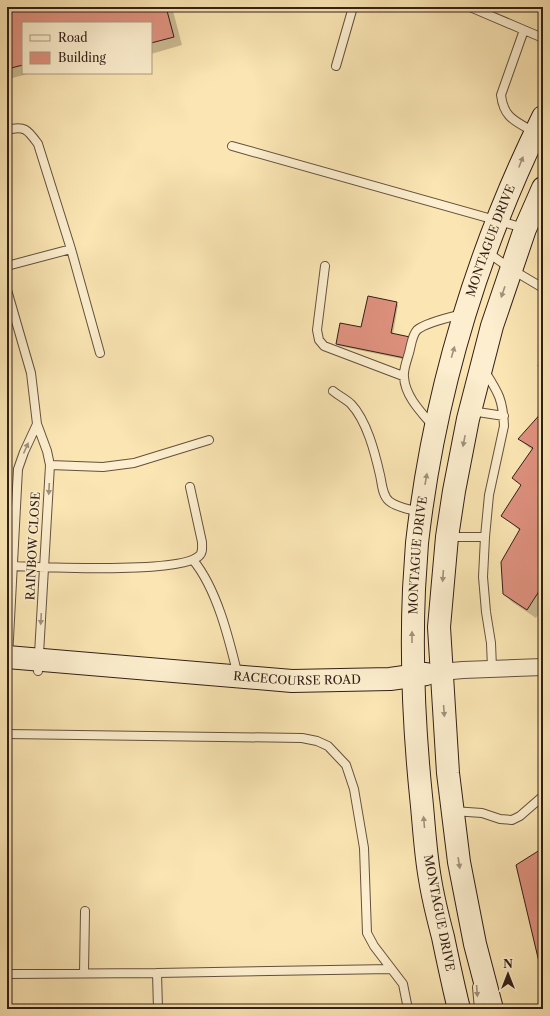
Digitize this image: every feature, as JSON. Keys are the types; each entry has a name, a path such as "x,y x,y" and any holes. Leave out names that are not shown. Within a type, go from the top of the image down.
{"main road":[{"name":"MONTAGUE DRIVE","path":"459,1009 428,867 418,771 412,628 417,545 435,428 448,369 485,250 526,152 539,125"},
{"path":"492,1009 475,944 459,862 448,773 439,627 447,537 454,491 470,411 492,326 511,269 525,229 542,195"},
{"name":"RACECOURSE ROAD","path":"7,663 182,672 292,681 390,679 441,672"}],"street":[{"path":"441,672 492,668 543,667"}],"lane":[{"path":"336,66 352,7"},
{"path":"470,7 543,38"},
{"path":"524,30 501,95 502,106 506,114 539,125"},
{"path":"7,130 18,127 27,130 38,144 71,249 100,354"},
{"path":"232,146 498,220 525,229"},
{"path":"7,266 71,249"},
{"path":"485,250 511,269 543,288"},
{"path":"325,266 318,319 319,340 324,346 403,376"},
{"name":"RAINBOW CLOSE","path":"7,290 31,373 37,424 47,451 50,465 39,665"},
{"path":"435,428 407,392 403,376 413,336 417,330 440,319 464,314"},
{"path":"482,366 497,390 502,402 504,416 504,426 489,495 483,577 486,612 491,643 492,668"},
{"path":"333,391 350,404 362,420 380,474 384,494 388,500 395,505 421,512"},
{"path":"470,411 504,416"},
{"name":"RAINBOW CLOSE","path":"7,663 18,469 37,424"},
{"path":"50,465 102,467 134,462 209,440"},
{"path":"13,566 143,568 177,564 194,560 200,555 202,542 190,487"},
{"path":"447,537 485,537"},
{"path":"194,560 201,569 216,598 238,677"},
{"path":"7,734 302,738 316,740 328,746 346,765 354,789 364,848 367,933 374,946 403,984 408,1009"},
{"path":"453,811 482,812 500,819 512,820 520,816 543,796"},
{"path":"84,973 85,911"},
{"path":"475,944 479,1009"},
{"path":"7,974 157,974 391,969"},
{"path":"157,974 158,1009"}],"building":[{"path":"7,7 166,7 174,37 152,43 152,22 22,22 22,65 7,69"},
{"path":"368,296 397,302 391,333 410,337 405,358 336,344 340,323 361,327"},
{"path":"543,352 543,368 538,366"},
{"path":"543,411 543,585 527,610 503,594 501,562 520,529 501,516 521,485 512,478 533,448 518,439"},
{"path":"543,848 543,979 516,865"}]}
